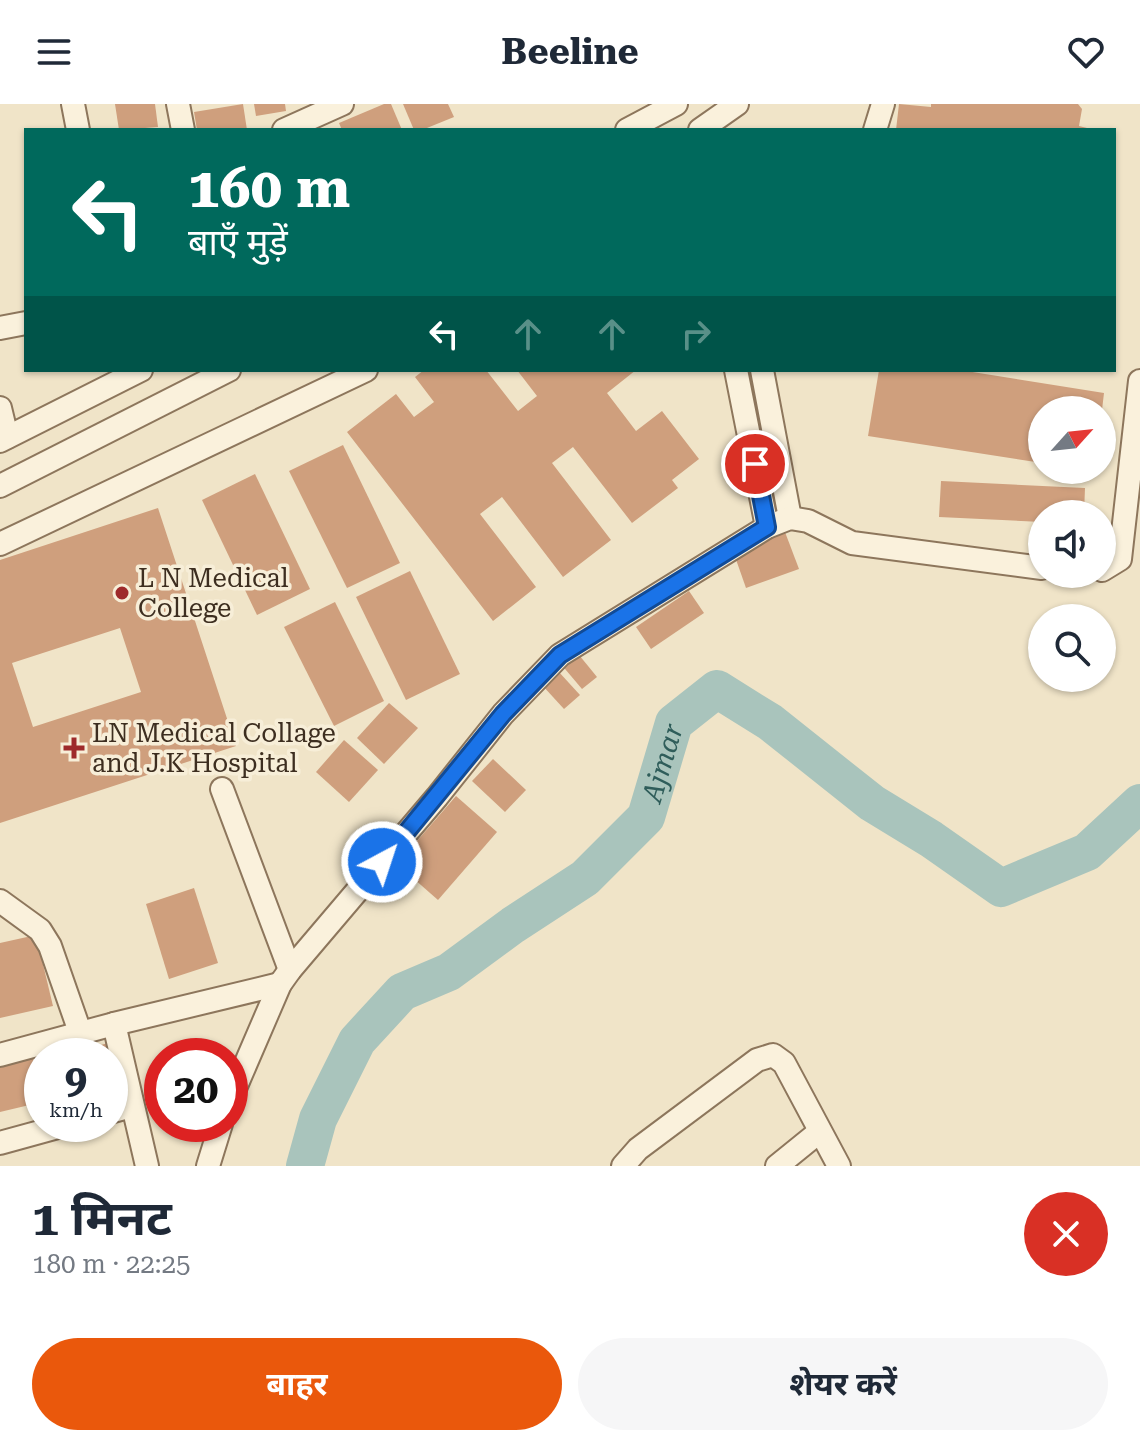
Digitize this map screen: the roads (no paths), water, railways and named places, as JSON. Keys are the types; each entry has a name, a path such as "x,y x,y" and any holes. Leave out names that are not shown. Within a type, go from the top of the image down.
{"street":[{"path":"73,104 78,128"},
{"path":"178,104 183,128"},
{"path":"290,120 342,104"},
{"path":"631,128 677,104 687,128"},
{"path":"709,121 737,104"},
{"path":"876,128 883,104"},
{"path":"0,328 24,323"},
{"path":"0,486 225,372"},
{"path":"0,544 362,372"},
{"path":"736,372 767,527"},
{"path":"762,372 790,518"},
{"path":"0,408 4,439 116,376"},
{"path":"1116,561 1120,559 1140,381"},
{"path":"248,1060 285,977 503,714 560,655 767,527 790,518 808,521 852,543 1028,566"},
{"path":"222,789 285,977"},
{"path":"0,901 40,930 50,946 80,1032"},
{"path":"0,1055 285,977"},
{"path":"114,1024 147,1166"},
{"path":"623,1166 638,1149 766,1056 773,1055 784,1063 839,1166"},
{"path":"128,1107 132,1106"},
{"path":"777,1166 819,1132"},
{"path":"0,1143 24,1136"},
{"path":"208,1166 215,1142"}],"waterway":[{"name":"Ajmar","path":"305,1166 318,1119 357,1041 402,992 449,972 585,878 646,817 674,723 717,689 770,722 872,803 931,839 1001,888 1087,852 1140,803"}],"place":[{"name":"L N Medical College","path":"122,593"},
{"name":"LN Medical Collage and J.K Hospital","path":"74,748"}]}
